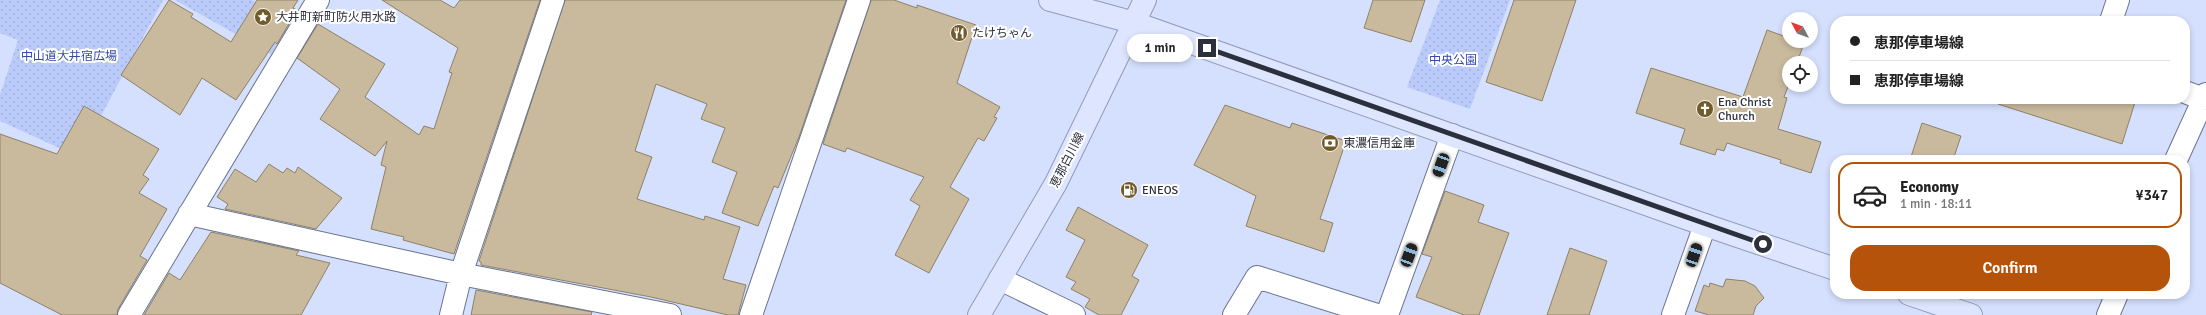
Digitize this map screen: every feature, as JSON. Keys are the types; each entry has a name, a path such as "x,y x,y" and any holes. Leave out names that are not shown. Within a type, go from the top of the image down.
{"main road":[{"path":"1050,0 1135,23 1705,225 1830,267"},
{"name":"恵那白川線","path":"980,315 1056,183 1145,0"},
{"path":"1924,299 1971,315"}],"street":[{"path":"129,315 318,0"},
{"path":"451,315 461,274 553,0"},
{"path":"751,315 859,0"},
{"path":"2113,16 2118,0"},
{"path":"2178,155 2198,95"},
{"path":"1387,315 1452,135"},
{"path":"189,214 461,274 670,315"},
{"path":"1673,315 1705,225"},
{"path":"1234,315 1257,277 1377,315"},
{"path":"1000,279 1074,315"},
{"path":"2108,315 2116,299"}],"green space":[{"name":"中山道大井宿広場","path":"0,0 163,0 79,157 0,121 0,95 18,40 0,33"},
{"path":"175,0 252,0 292,21 271,54"},
{"name":"中央公園","path":"1440,0 1510,0 1470,109 1407,87"}],"building":[{"path":"169,0 193,14 191,17 231,42 257,0 298,0 293,8 297,10 277,44 275,42 236,100 202,78 180,115 121,75"},
{"path":"382,0 440,0 454,8 460,0 540,0 454,254 403,240 404,237 371,229 386,167 381,165 387,141 375,156 320,119 340,89 297,58 318,24 385,64 365,97 419,135 424,126 434,129 452,73 449,72 458,48"},
{"path":"565,0 846,0 799,137 778,188 774,186 758,226 722,213 737,172 712,162 725,128 701,119 707,104 656,84 635,151 652,157 637,199 704,220 705,216 740,227 723,279 746,285 738,315 728,315 651,297 481,265 481,262 479,261"},
{"path":"871,0 894,0 917,8 917,5 976,25 957,83 1000,107 994,117 997,118 984,141 978,138 950,187 969,199 929,273 895,255 920,206 910,200 924,177 847,148 845,152 823,144"},
{"path":"1373,0 1425,0 1411,42 1364,28"},
{"path":"1514,0 1576,0 1542,101 1486,82"},
{"path":"1767,30 1782,35 1782,48 1802,48 1799,56 1782,56 1782,92 1786,92 1784,97 1787,98 1778,129 1821,142 1811,173 1780,163 1781,160 1727,143 1724,151 1717,149 1715,155 1680,144 1685,129 1636,113 1651,68 1743,97"},
{"path":"1998,104 2134,104 2122,144"},
{"path":"1225,105 1290,128 1292,123 1346,141 1320,219 1333,223 1324,252 1246,226 1256,196 1194,165"},
{"path":"84,106 159,149 143,175 149,179 139,193 167,209 140,256 147,260 118,309 117,315 62,315 0,283 0,134 57,154"},
{"path":"1922,123 1961,136 1955,155 1912,155"},
{"path":"269,164 283,173 287,168 295,173 298,167 342,198 316,229 225,209 228,204 217,197 235,169 256,182"},
{"path":"1445,191 1484,205 1478,222 1509,233 1479,315 1464,315 1416,297 1432,257 1422,254"},
{"path":"1078,207 1148,245 1132,276 1139,280 1121,315 1099,315 1085,307 1090,299 1071,289 1076,282 1066,277 1085,240 1066,230"},
{"path":"211,232 299,251 296,255 330,263 301,315 144,315 169,273 180,280"},
{"path":"1570,248 1607,261 1589,315 1547,315"},
{"path":"1726,279 1745,281 1755,286 1764,298 1756,306 1753,315 1709,315 1695,311 1704,285 1709,287 1710,283 1723,287"},
{"path":"476,290 592,312 591,315 471,315"}],"place":[{"name":"大井町新町防火用水路","path":"263,17"},
{"name":"たけちゃん","path":"959,33"},
{"name":"Ena Christ Church","path":"1705,109"},
{"name":"東濃信用金庫","path":"1330,143"},
{"name":"ENEOS","path":"1129,190"}],"route":[{"path":"1207,48 1705,225 1763,244"}]}
